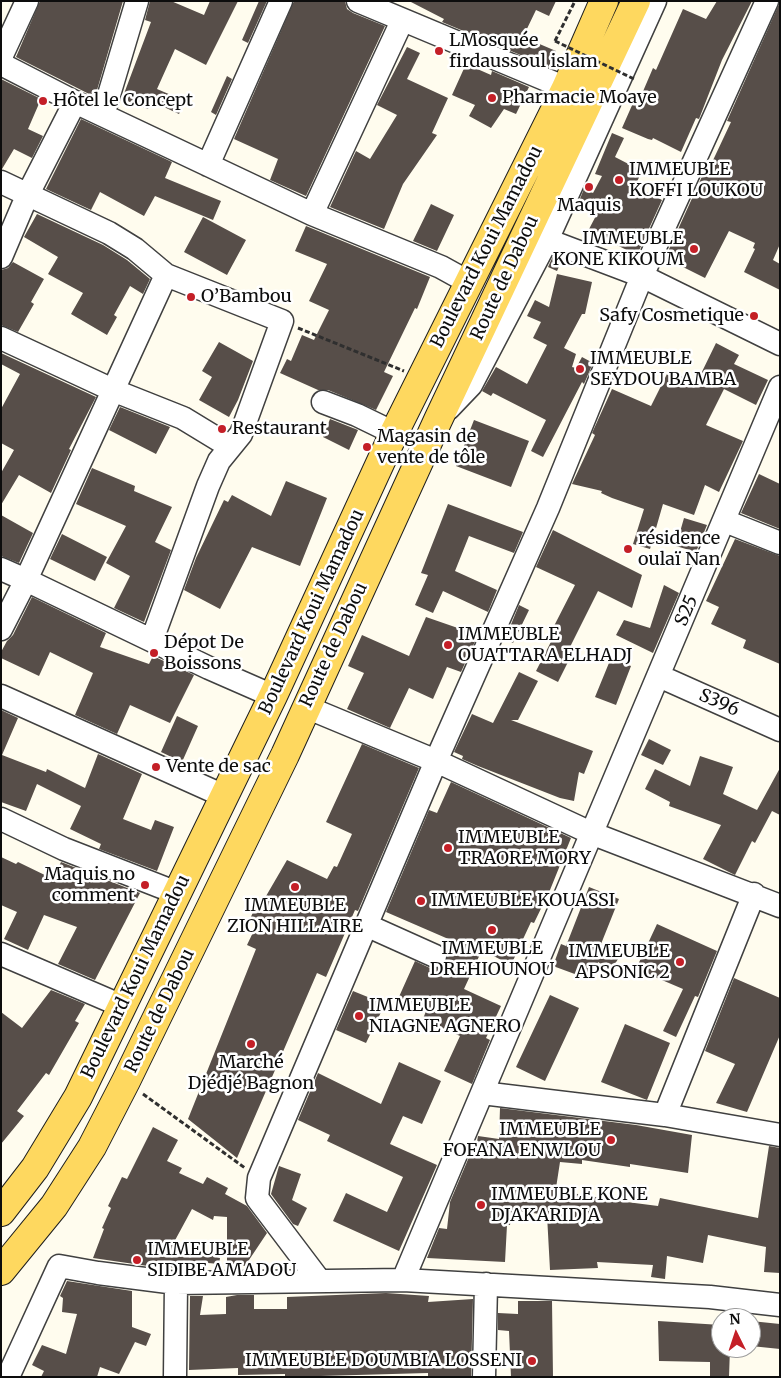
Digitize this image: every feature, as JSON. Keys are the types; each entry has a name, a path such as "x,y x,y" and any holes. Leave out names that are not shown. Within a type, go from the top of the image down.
{"main road":[{"name":"Boulevard Koui Mamadou","path":"1,1212 35,1168 78,1097 273,696 420,378 470,283 566,88 604,1"},
{"name":"Route de Dabou","path":"1,1271 54,1206 92,1147 126,1082 285,755 438,420 636,1"}],"street":[{"path":"1,57 27,1"},
{"path":"103,115 137,1"},
{"path":"208,165 281,1"},
{"path":"358,1 566,88"},
{"path":"438,420 470,385 547,240 655,1"},
{"path":"319,1280 257,1198 258,1178 436,761 548,508 642,276 767,1"},
{"path":"312,214 402,21"},
{"path":"1,64 75,102 312,214 441,267 470,283"},
{"path":"1,257 27,196 75,102"},
{"path":"1,182 27,196 109,233 135,248 166,275 282,321 241,434 218,461 152,640"},
{"path":"547,240 642,276 780,344"},
{"path":"1,630 115,391 166,275"},
{"path":"1,338 115,391 183,418 230,446"},
{"name":"S25","path":"403,1280 780,387"},
{"path":"323,402 357,415 394,433"},
{"path":"725,521 780,543"},
{"path":"1,569 273,696"},
{"name":"S396","path":"659,676 780,730"},
{"path":"1,696 224,796"},
{"path":"306,707 436,761 592,833 754,894 780,906"},
{"path":"1,819 64,849 177,893"},
{"path":"665,1115 754,894"},
{"path":"366,926 435,956"},
{"path":"1,954 122,1006"},
{"path":"482,1093 665,1115 780,1135"},
{"path":"8,1377 59,1266 176,1283 403,1280 710,1297 780,1305"},
{"path":"176,1283 176,1377"},
{"path":"484,1377 486,1284"}],"path":[{"path":"575,1 555,41 634,79"},
{"path":"282,321 420,378"},
{"path":"126,1082 258,1178"}],"building":[{"path":"40,1 123,1 95,97 16,57"},
{"path":"150,1 171,1 204,15 210,1 238,1 206,65 175,49 157,89 185,101 179,114 151,101 148,109 122,99 151,22 145,20"},
{"path":"259,1 267,1 248,43 242,40"},
{"path":"294,1 345,1 347,9 353,13 385,26 306,196 270,180 278,159 234,139"},
{"path":"409,1 556,1 549,16 536,10 523,37 556,51 549,67 442,22 444,19"},
{"path":"717,1 752,1 722,60 699,119 696,118 681,152 653,138 652,140 648,139 622,128 637,94 641,96 653,68 656,70 683,9 706,19"},
{"path":"780,2 780,244 773,260 780,264 780,290 744,272 755,249 753,248 755,243 729,231 705,278 665,258 704,172 707,173 731,122 727,121"},
{"path":"407,47 420,53 407,79 448,98 432,133 437,135 403,184 384,229 330,207 356,151 370,159 397,115 377,105"},
{"path":"466,64 491,75 492,71 529,87 516,114 504,109 491,128 469,116 475,105 452,95"},
{"path":"227,76 232,79 216,115 211,112"},
{"path":"1,79 41,99 28,129 43,136 32,158 14,149 2,169"},
{"path":"81,119 172,162 165,178 221,201 213,220 155,196 144,216 100,192 91,210 46,189"},
{"path":"612,133 624,138 615,157 642,171 635,186 662,200 637,255 588,231 599,210 579,201 584,189 593,193 602,176 595,174"},
{"path":"431,204 454,215 437,251 413,241"},
{"path":"37,214 103,245 127,260 150,279 143,294 130,286 114,315 117,317 107,335 71,314 83,293 48,274 58,257 24,237"},
{"path":"203,217 246,240 227,275 184,252"},
{"path":"306,226 430,277 417,309 415,308 384,372 393,376 376,410 328,390 318,390 280,373 287,359 291,361 302,335 314,340 329,310 309,301 327,264 295,251"},
{"path":"553,256 562,260 557,271 548,267"},
{"path":"13,262 44,279 31,302 34,304 18,332 1,325 1,270 8,268"},
{"path":"557,274 592,282 585,314 582,314 564,348 576,354 572,367 576,368 582,357 593,363 584,384 582,382 543,457 531,451 546,420 493,393 491,396 482,391 496,367 527,384 547,345 533,338 541,322 527,316 535,300 549,307"},
{"path":"219,342 253,361 238,400 229,417 199,400 212,377 202,371"},
{"path":"716,343 739,355 734,364 768,380 756,405 724,389 706,425 743,441 719,492 705,485 694,515 663,504 650,549 633,544 644,509 612,498 601,493 602,491 572,484 595,435 592,433 612,389 651,406 669,370 696,384"},
{"path":"1,353 96,397 69,449 71,450 51,493 19,475 1,505 1,473 14,450 1,443 1,409 20,374 1,364"},
{"path":"120,407 170,427 156,454 109,430"},
{"path":"330,419 358,430 349,450 323,437"},
{"path":"474,420 529,441 511,487 456,466"},
{"path":"92,468 135,486 134,491 172,507 155,542 171,550 144,622 114,608 130,576 106,563 126,526 76,504"},
{"path":"759,474 780,484 780,529 741,513"},
{"path":"286,481 327,498 300,566 252,547 220,609 184,590 196,558 224,500 228,502 232,495 271,516"},
{"path":"448,504 523,532 514,553 469,536 455,571 497,590 488,612 443,591 433,613 415,605 428,575 421,573"},
{"path":"1,515 33,533 19,563 1,556"},
{"path":"684,518 707,525 696,552 676,546"},
{"path":"553,530 642,575 632,608 598,591 569,649 573,652 558,682 536,671 558,628 554,626 575,585 536,567"},
{"path":"62,534 107,557 95,581 50,559"},
{"path":"735,539 780,556 780,664 743,648 746,640 711,624 719,607 706,601"},
{"path":"664,585 679,593 653,653 616,635 624,620 650,628"},
{"path":"32,597 106,633 100,647 149,664 153,656 194,675 170,723 130,705 117,734 75,715 93,673 50,652 39,676 1,658 1,652 13,635"},
{"path":"519,605 529,610 513,643 505,639"},
{"path":"426,617 478,635 461,672 447,667 433,699 409,688 390,728 347,709 364,673 348,666 362,635 409,656"},
{"path":"611,658 631,666 616,705 595,697"},
{"path":"519,672 538,681 518,720 511,720 593,751 584,774 579,772 574,801 560,798 478,766 462,759 463,756 454,752 472,714 493,723"},
{"path":"1,710 18,718 2,755 46,772 47,769 85,788 98,754 142,774 123,819 151,830 155,820 174,827 157,871 99,849 101,844 70,829 81,806 37,784 26,811 1,802"},
{"path":"177,716 198,726 182,762 161,752"},
{"path":"649,739 671,750 663,765 641,755"},
{"path":"362,744 419,768 358,911 355,910 326,977 317,973 237,1158 188,1119 256,949 247,945 258,922 250,919 258,901 262,903 287,860 327,879 334,866 337,867 352,834 326,822"},
{"path":"700,756 733,767 723,794 757,810 780,768 780,815 772,811 755,843 752,841 735,875 703,859 721,825 669,806 670,802 645,789 655,769 690,786"},
{"path":"451,782 571,838 550,890 534,923 531,922 511,965 482,950 464,989 501,1006 486,1038 490,1040 472,1084 444,1071 460,1036 423,1019 426,1011 398,999 415,961 430,968 442,967 447,961 447,953 453,941 386,912 429,810 437,813"},
{"path":"1,857 16,864 18,862 53,879 61,862 140,893 95,980 58,964 77,927 44,915 28,950 4,939 17,912 1,905"},
{"path":"589,887 619,899 601,944 620,956 611,970 598,962 591,980 553,966 561,944 566,946"},
{"name":"IMMEUBLE APSONIC 2","path":"657,924 717,951 698,997 695,996 676,1037 663,1031 683,989 636,969"},
{"path":"734,978 780,998 780,1035 747,1112 716,1103 735,1064 705,1051"},
{"path":"51,990 85,1004 75,1021 79,1023 49,1075 46,1073 17,1111 24,1116 1,1144 1,1012 22,1028"},
{"name":"IMMEUBLE NIAGNE AGNERO","path":"353,991 385,1004 366,1043 336,1030"},
{"path":"550,995 579,1008 545,1081 516,1067"},
{"path":"625,1024 670,1043 647,1100 601,1082"},
{"path":"399,1062 441,1081 422,1124 403,1116 390,1144 437,1165 399,1251 333,1221 346,1193 387,1212 403,1177 327,1141 330,1135 298,1120 318,1073 381,1104"},
{"path":"500,1108 636,1125 692,1135 688,1173 630,1164 630,1167 582,1160 582,1164 560,1162 556,1188 566,1190 566,1192 619,1201 658,1206 660,1198 758,1218 769,1146 780,1148 780,1273 764,1272 766,1247 708,1235 703,1263 667,1256 665,1279 651,1277 653,1265 597,1262 598,1268 550,1270 547,1215 512,1210 510,1225 507,1225 505,1262 427,1258 439,1228 447,1229 450,1202 469,1157 474,1158 478,1136 499,1139"},
{"path":"153,1127 178,1140 167,1161 182,1168 179,1173 203,1184 207,1177 228,1188 225,1194 247,1206 267,1233 245,1266 227,1264 227,1217 214,1216 213,1220 192,1209 173,1244 220,1258 219,1264 187,1261 183,1270 149,1262 148,1266 93,1258 104,1229 102,1228 111,1208 108,1206 122,1177 127,1179"},
{"path":"279,1166 301,1174 292,1200 307,1208 298,1226 293,1224 271,1194"},
{"path":"67,1281 132,1291 132,1327 151,1334 146,1346 135,1342 119,1374 100,1367 97,1377 41,1377 44,1371 32,1365 42,1345 66,1354 77,1314 62,1312 63,1298 60,1296"},
{"path":"386,1293 429,1296 428,1302 473,1299 471,1377 428,1377 428,1373 285,1377 285,1374 238,1375 238,1368 189,1370 190,1296 203,1296 200,1315 226,1314 226,1297 237,1295 254,1295 254,1309 287,1309 287,1297"},
{"path":"518,1301 552,1301 553,1377 511,1377 509,1331 498,1330 498,1313 518,1314"},
{"path":"658,1321 711,1324 711,1358 730,1358 729,1377 710,1377 710,1362 659,1361"},
{"path":"761,1322 780,1324 780,1349 761,1347"}],"place":[{"name":"LMosquée firdaussoul islam","path":"439,51"},
{"name":"Pharmacie Moaye","path":"492,98"},
{"name":"Hôtel le Concept","path":"43,101"},
{"name":"IMMEUBLE KOFFI LOUKOU","path":"619,180"},
{"name":"Maquis","path":"589,187"},
{"name":"IMMEUBLE KONE KIKOUM","path":"694,249"},
{"name":"O’Bambou","path":"191,297"},
{"name":"Safy Cosmetique","path":"754,316"},
{"name":"IMMEUBLE SEYDOU BAMBA","path":"580,369"},
{"name":"Restaurant","path":"222,429"},
{"name":"Magasin de vente de tôle","path":"367,447"},
{"name":"résidence oulaï Nan","path":"628,549"},
{"name":"IMMEUBLE OUATTARA ELHADJ","path":"448,645"},
{"name":"Dépot De Boissons","path":"154,653"},
{"name":"Vente de sac","path":"156,767"},
{"name":"IMMEUBLE TRAORE MORY","path":"448,848"},
{"name":"Maquis no comment","path":"145,885"},
{"name":"IMMEUBLE ZION HILLAIRE","path":"295,887"},
{"name":"IMMEUBLE KOUASSI","path":"421,901"},
{"name":"IMMEUBLE DREHIOUNOU","path":"492,930"},
{"name":"IMMEUBLE APSONIC 2","path":"680,962"},
{"name":"IMMEUBLE NIAGNE AGNERO","path":"359,1016"},
{"name":"Marché Djédjé Bagnon","path":"251,1044"},
{"name":"IMMEUBLE FOFANA ENWLOU","path":"611,1140"},
{"name":"IMMEUBLE KONE DJAKARIDJA","path":"481,1205"},
{"name":"IMMEUBLE SIDIBE AMADOU","path":"137,1260"},
{"name":"IMMEUBLE DOUMBIA LOSSENI","path":"532,1361"}]}
